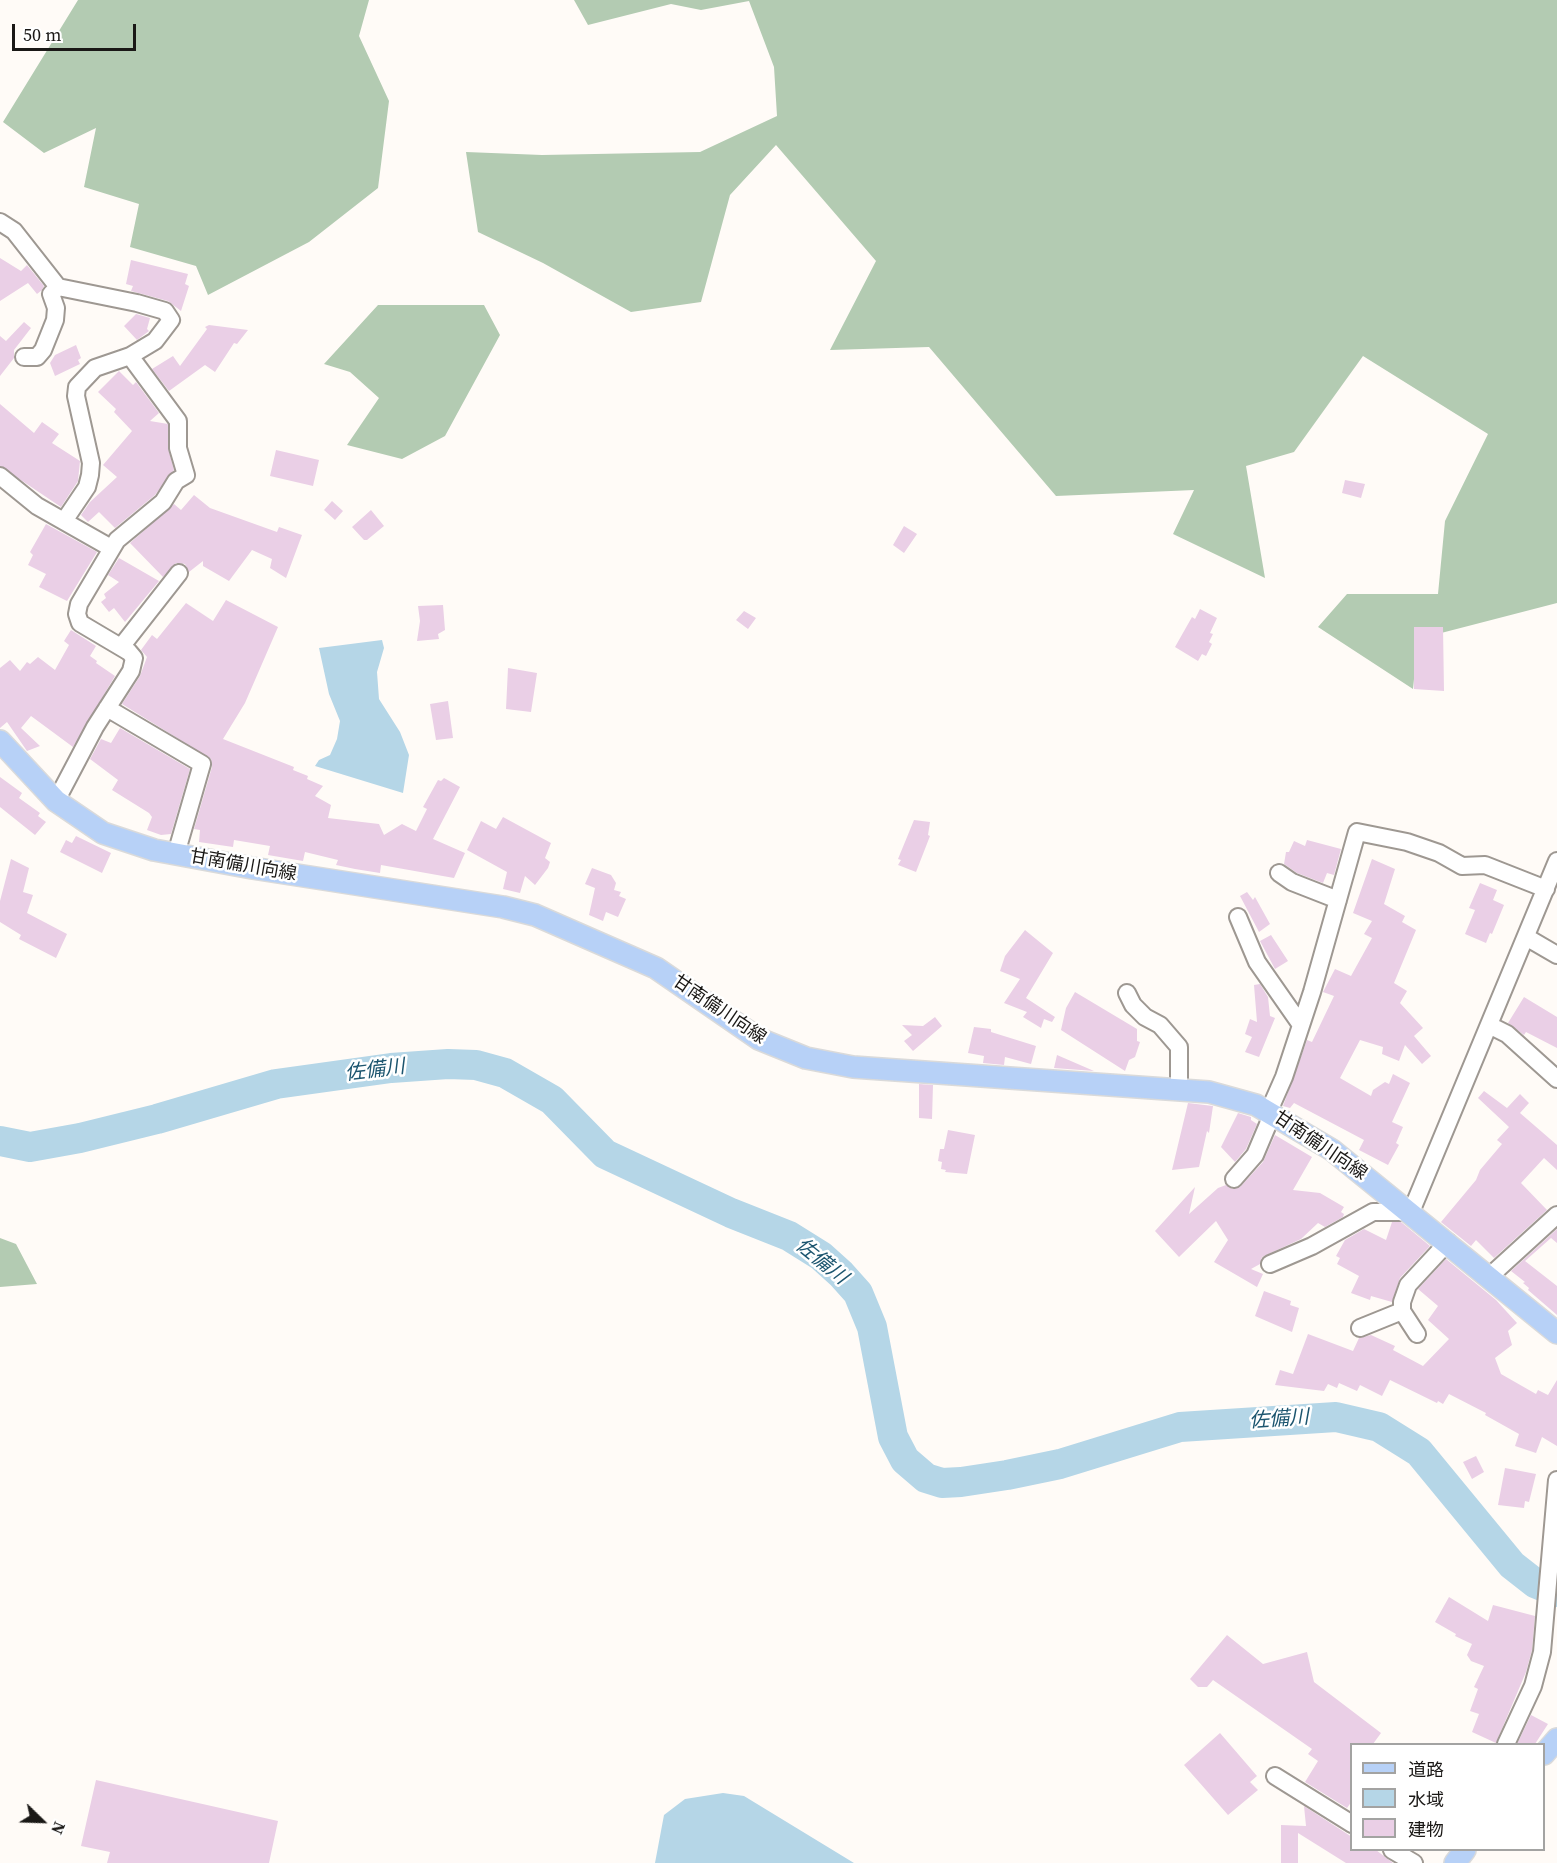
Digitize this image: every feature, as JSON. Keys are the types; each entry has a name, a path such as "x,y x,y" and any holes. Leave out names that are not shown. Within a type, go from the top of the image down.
{"main road":[{"name":"甘南備川向線","path":"0,741 56,801 104,834 176,854 535,915 656,968 759,1039 781,1050 828,1064 1179,1089 1233,1097 1269,1111 1332,1149 1557,1333"},
{"path":"1545,1753 1557,1739"},
{"path":"1455,1863 1464,1851"}],"street":[{"path":"0,222 14,231 58,287 136,303 165,312 171,320 155,341 130,356 95,368 77,387 76,396 91,463 90,475 87,487 64,521"},
{"path":"24,357 37,357 43,350 55,320 56,308 51,294 58,287"},
{"path":"56,801 107,708 131,671 134,658 121,647 80,623 77,614 79,604 111,548 137,521 163,502 176,481 186,475 178,448 178,421 130,356"},
{"path":"0,477 37,506 111,548"},
{"path":"121,647 179,573"},
{"path":"107,708 202,764 176,854"},
{"path":"1234,1179 1255,1155 1269,1122 1269,1111 1301,1024 1357,832 1407,842 1439,853 1462,866 1485,865 1546,889"},
{"path":"1270,1264 1312,1246 1373,1212 1411,1212 1557,861"},
{"path":"1279,873 1293,882 1338,900"},
{"path":"1238,917 1257,962 1301,1024"},
{"path":"1526,937 1557,955"},
{"path":"1127,993 1133,1005 1144,1017 1160,1025 1179,1047 1179,1089"},
{"path":"1489,1024 1507,1034 1557,1079"},
{"path":"1490,1276 1557,1216"},
{"path":"1417,1334 1402,1311 1402,1302 1408,1285 1448,1242"},
{"path":"1360,1328 1402,1311"},
{"path":"1506,1743 1533,1686 1542,1652 1557,1480"},
{"path":"1275,1776 1350,1823"},
{"path":"1394,1851 1414,1863"}],"green space":[{"path":"78,0 369,0 359,36 389,101 378,188 309,242 208,295 196,266 130,247 139,204 84,187 96,128 44,153 3,122"},
{"path":"574,0 1557,0 1557,603 1418,639 1413,689 1318,627 1347,594 1438,594 1445,521 1488,434 1363,356 1294,452 1246,466 1265,578 1173,534 1194,490 1056,496 929,347 830,350 876,261 776,145 730,195 701,302 631,312 543,263 478,232 466,152 542,155 700,152 777,116 774,67 749,1 701,10 671,4 588,25"},
{"path":"378,305 484,305 500,335 445,436 402,459 347,445 379,398 350,372 324,364"},
{"path":"0,1238 16,1244 37,1284 0,1287"}],"water":[{"path":"382,640 384,648 377,672 379,699 400,732 409,755 403,793 315,766 319,760 330,755 337,739 340,721 329,694 319,648"},
{"path":"723,1793 744,1796 854,1863 655,1863 664,1815 685,1799"}],"building":[{"path":"0,258 21,271 27,265 44,286 42,290 37,294 28,283 0,301"},
{"path":"131,260 188,274 185,284 189,286 181,311 168,301 131,291 133,286 126,284"},
{"path":"136,314 150,318 147,329 149,331 137,340 124,326"},
{"path":"24,322 31,328 14,350 14,358 0,376 0,336 6,341"},
{"path":"209,325 248,330 237,344 234,343 215,372 205,365 169,391 152,369 173,356 180,366 207,329 205,327"},
{"path":"76,345 81,358 78,360 80,364 55,376 50,363 55,355"},
{"path":"119,371 133,385 136,382 159,413 150,421 168,424 168,448 174,470 155,495 115,528 99,512 88,522 81,515 90,502 117,477 103,465 132,431 114,412 116,409 98,392"},
{"path":"0,404 34,433 42,422 59,434 52,443 80,461 78,481 61,507 0,466"},
{"path":"276,450 319,460 313,486 270,476"},
{"path":"1345,480 1365,484 1361,498 1342,493"},
{"path":"194,495 210,508 277,532 279,527 302,535 286,578 270,568 272,559 252,550 229,581 203,566 203,561 189,572 185,564 176,563 163,577 130,543 174,504 181,510"},
{"path":"332,501 343,511 335,520 324,510"},
{"path":"371,510 384,526 364,540 352,527"},
{"path":"46,524 97,552 67,601 39,587 46,574 28,565 33,555 30,552"},
{"path":"904,526 917,534 904,553 893,545"},
{"path":"119,558 159,581 125,622 114,608 109,612 101,602 106,598 104,594 119,582 108,575"},
{"path":"226,600 278,627 245,703 223,739 294,767 293,770 323,786 315,796 331,805 328,818 379,824 384,835 402,824 416,831 427,809 423,807 438,780 441,781 444,778 460,787 433,839 465,853 454,878 381,865 380,873 355,869 336,865 338,860 305,852 303,861 268,855 270,846 234,840 233,847 199,842 200,830 194,829 212,767 211,759 122,704 140,676 147,657 141,650 152,635 157,639 186,603 213,621"},
{"path":"443,605 445,630 438,634 439,639 417,641 420,621 418,606"},
{"path":"1200,609 1217,618 1210,633 1213,634 1209,642 1212,644 1206,656 1202,654 1198,661 1175,647 1192,617 1195,619"},
{"path":"744,611 756,618 748,629 736,620"},
{"path":"1414,627 1443,627 1444,691 1414,689"},
{"path":"71,630 96,646 90,656 115,676 73,747 31,716 21,728 40,746 27,751 7,722 0,728 0,668 10,660 20,671 27,662 30,664 38,657 55,670 69,645 64,641"},
{"path":"508,668 537,673 531,712 506,709"},
{"path":"448,701 453,738 436,740 430,704"},
{"path":"120,728 190,769 171,834 161,835 147,830 152,817 149,813 112,790 118,780 90,759 101,739 111,743"},
{"path":"0,777 22,793 19,798 40,813 38,816 46,822 35,835 0,807"},
{"path":"503,817 551,843 545,858 550,862 548,868 535,885 525,876 520,893 503,889 507,872 467,850 481,821 496,829"},
{"path":"914,820 930,822 928,835 930,836 916,872 898,865 901,860 898,859"},
{"path":"76,836 111,853 102,873 60,852 66,840 72,843"},
{"path":"1307,840 1341,849 1334,875 1327,873 1323,883 1297,873 1284,864 1286,852 1289,852 1294,841 1305,846"},
{"path":"11,859 29,868 23,892 33,895 27,913 67,934 56,958 19,939 21,935 0,922 0,901"},
{"path":"1372,859 1395,869 1384,904 1405,916 1402,922 1416,930 1394,983 1407,991 1400,1003 1423,1028 1414,1036 1431,1056 1422,1064 1405,1045 1399,1061 1382,1054 1383,1047 1360,1040 1340,1078 1371,1096 1373,1090 1385,1082 1389,1084 1393,1074 1410,1083 1392,1122 1403,1127 1396,1143 1399,1145 1388,1165 1359,1150 1364,1140 1294,1103 1290,1108 1283,1106 1307,1040 1312,1042 1334,996 1323,992 1335,969 1351,976 1372,938 1364,934 1372,921 1353,913"},
{"path":"592,868 611,875 616,883 614,890 621,892 619,896 626,899 618,917 606,912 603,921 589,915 595,888 585,884"},
{"path":"1480,883 1497,890 1493,900 1504,905 1486,943 1465,934 1475,910 1469,908"},
{"path":"1247,892 1253,900 1255,897 1270,924 1259,932 1240,896"},
{"path":"1025,930 1053,953 1026,998 1055,1017 1052,1022 1044,1019 1041,1028 1023,1017 1027,1012 1004,1003 1020,979 1000,971 1005,956"},
{"path":"1271,935 1288,961 1275,969 1260,941"},
{"path":"1260,984 1268,997 1270,1016 1275,1018 1259,1057 1245,1052 1252,1037 1245,1034 1250,1019 1257,1022 1254,985"},
{"path":"1075,992 1137,1029 1137,1041 1140,1042 1135,1057 1129,1060 1125,1071 1061,1030 1066,1008"},
{"path":"1524,997 1557,1017 1557,1048 1526,1032 1524,1035 1508,1023"},
{"path":"935,1017 942,1026 913,1051 904,1041 912,1035 902,1025 923,1026"},
{"path":"974,1027 991,1029 991,1032 1036,1046 1031,1064 1005,1057 1004,1065 983,1063 984,1056 968,1053"},
{"path":"1057,1055 1094,1071 1054,1068"},
{"path":"919,1084 933,1085 932,1119 919,1118"},
{"path":"1484,1091 1507,1108 1520,1094 1529,1103 1520,1113 1557,1145 1557,1170 1544,1158 1521,1183 1547,1210 1494,1258 1476,1240 1471,1246 1441,1222 1502,1144 1497,1140 1509,1127 1478,1098"},
{"path":"1188,1103 1213,1106 1209,1133 1207,1131 1199,1167 1172,1170"},
{"path":"1238,1113 1251,1117 1251,1120 1257,1124 1246,1149 1235,1162 1221,1147"},
{"path":"948,1130 975,1135 967,1174 945,1172 946,1170 941,1169 942,1162 938,1161 940,1149 944,1149"},
{"path":"1275,1135 1312,1157 1293,1190 1320,1193 1344,1207 1341,1212 1344,1214 1343,1217 1325,1227 1318,1223 1301,1239 1262,1257 1260,1264 1251,1269 1263,1274 1257,1287 1214,1262 1228,1240 1216,1221 1179,1257 1155,1231 1195,1187 1189,1214 1218,1188 1226,1185 1233,1189 1241,1186 1263,1162"},
{"path":"1392,1222 1401,1222 1430,1246 1400,1278 1392,1302 1371,1296 1370,1300 1351,1293 1359,1276 1337,1264 1340,1258 1336,1256 1345,1240 1364,1229 1386,1240"},
{"path":"1557,1229 1557,1243 1551,1238 1525,1261 1557,1286 1557,1315 1528,1290 1529,1288 1523,1283 1525,1282 1511,1271"},
{"path":"1446,1259 1496,1300 1517,1323 1508,1331 1512,1345 1495,1358 1501,1374 1536,1394 1538,1390 1548,1395 1557,1380 1557,1446 1542,1437 1536,1453 1515,1446 1519,1434 1485,1415 1486,1413 1449,1394 1443,1404 1438,1401 1437,1403 1390,1380 1382,1396 1360,1385 1357,1391 1339,1383 1337,1388 1328,1384 1324,1391 1275,1385 1280,1370 1293,1374 1308,1334 1353,1351 1359,1338 1371,1335 1395,1346 1393,1350 1423,1366 1449,1339 1428,1320 1438,1306 1418,1289"},
{"path":"1264,1291 1291,1301 1290,1305 1299,1308 1292,1332 1255,1316"},
{"path":"1476,1456 1484,1472 1472,1479 1463,1462"},
{"path":"1505,1468 1536,1474 1529,1502 1525,1501 1524,1508 1498,1505"},
{"path":"1449,1597 1488,1621 1493,1605 1535,1616 1532,1650 1526,1672 1496,1743 1472,1732 1479,1714 1470,1711 1478,1689 1474,1687 1484,1666 1471,1661 1467,1655 1472,1644 1455,1636 1456,1634 1435,1622"},
{"path":"1227,1635 1263,1664 1307,1652 1314,1682 1381,1733 1374,1743 1350,1743 1350,1804 1347,1808 1305,1782 1318,1761 1308,1754 1312,1749 1213,1680 1207,1687 1198,1687 1190,1679"},
{"path":"1531,1715 1548,1724 1536,1743 1517,1743"},
{"path":"1220,1733 1257,1776 1250,1782 1258,1790 1228,1815 1184,1765"},
{"path":"96,1780 278,1821 269,1863 107,1863 110,1852 81,1846"},
{"path":"1304,1806 1350,1836 1350,1851 1377,1851 1393,1863 1346,1863 1298,1833 1298,1863 1281,1863 1281,1825 1306,1826"}],"waterway":[{"name":"佐備川","path":"0,1141 30,1147 80,1138 157,1119 276,1084 391,1068 448,1064 476,1065 505,1073 552,1100 605,1154 731,1213 789,1236 821,1256 841,1274 858,1293 872,1327 893,1437 905,1460 926,1478 942,1483 1007,1475 1060,1464 1180,1427 1336,1417 1379,1427 1419,1452 1512,1565 1535,1583 1557,1592"}]}
